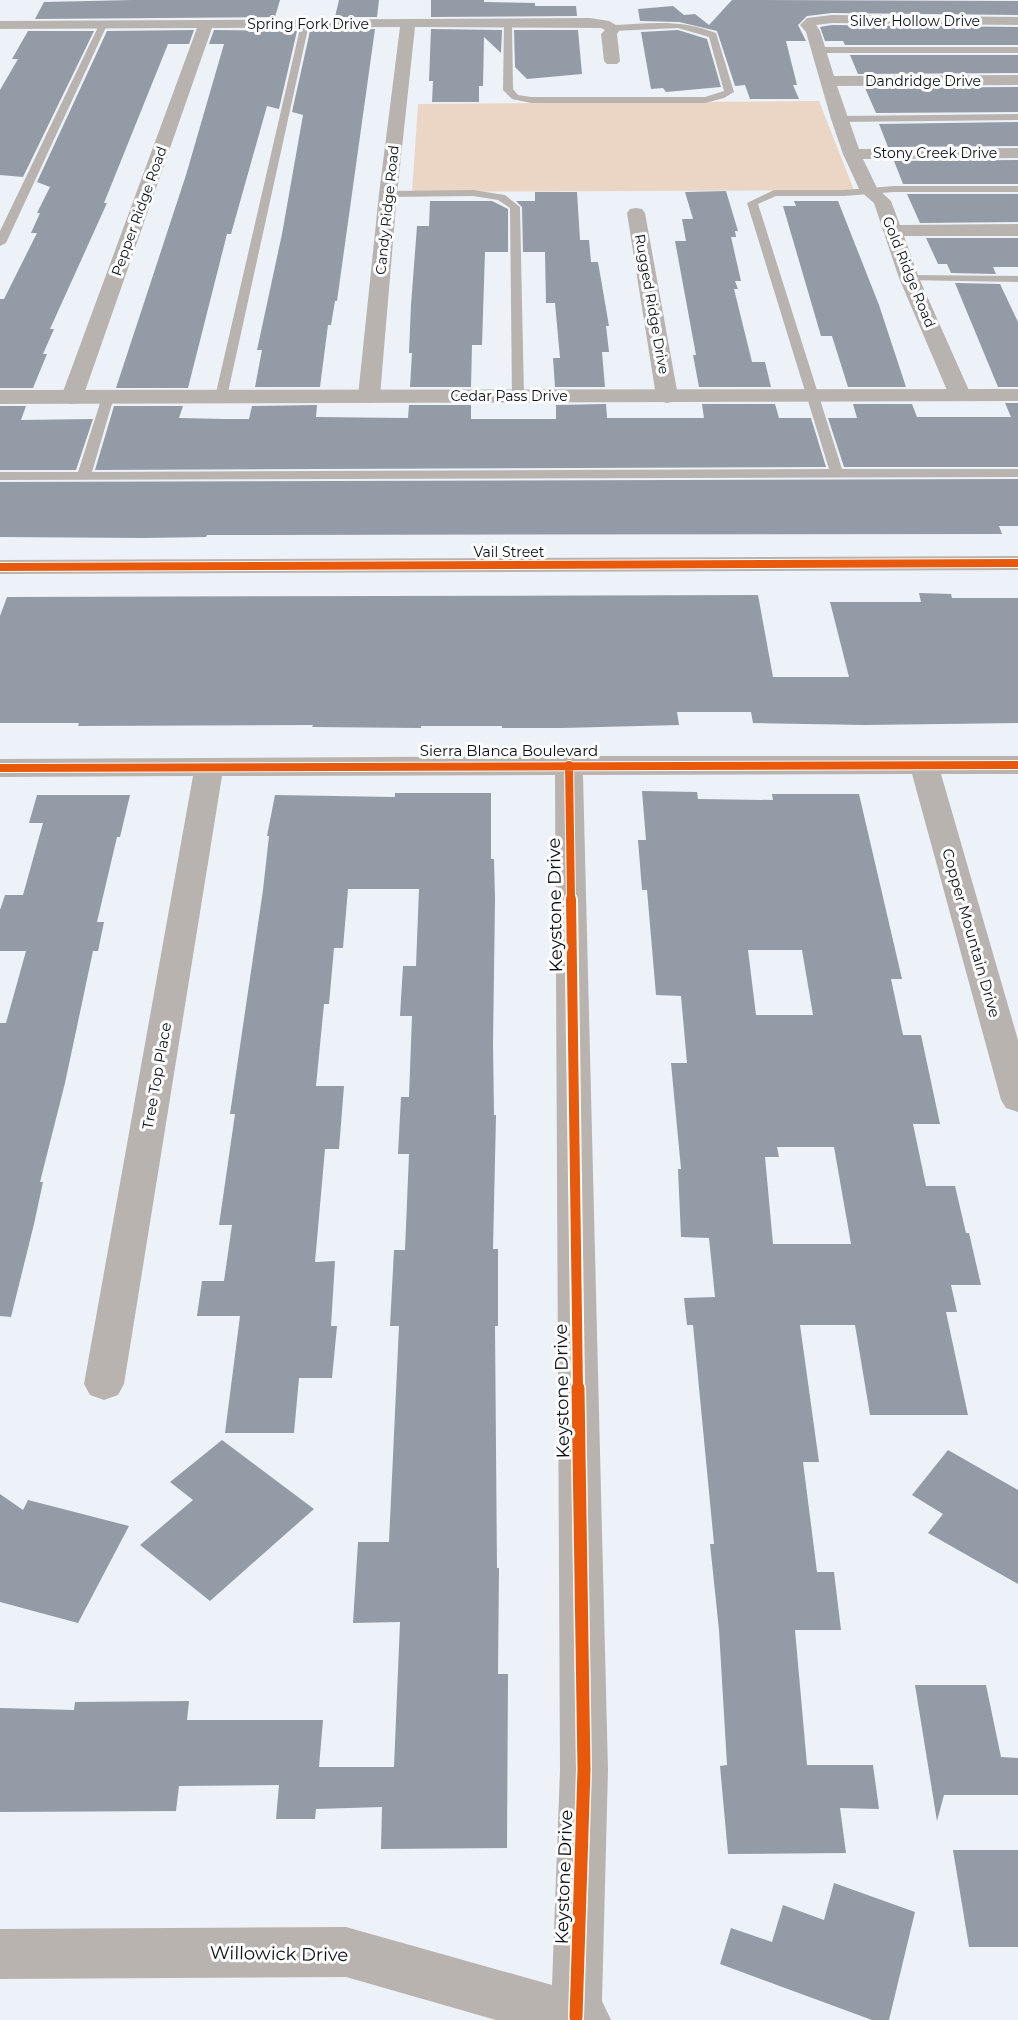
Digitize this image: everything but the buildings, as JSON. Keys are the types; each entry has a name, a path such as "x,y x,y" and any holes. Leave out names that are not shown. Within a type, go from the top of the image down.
{"street":[{"path":"305,24 310,8"},
{"name":"Silver Hollow Drive","path":"812,21 1018,21"},
{"name":"Gold Ridge Road","path":"812,21 807,25 813,31 838,119 869,191 882,201 909,278 960,395"},
{"name":"Spring Fork Drive","path":"2,28 103,25 590,22 614,28"},
{"name":"Pepper Ridge Road","path":"72,397 206,24"},
{"name":"Candy Ridge Road","path":"369,396 388,194 408,24"},
{"path":"612,61 609,34 614,28"},
{"name":"Dandridge Drive","path":"829,81 1018,81"},
{"name":"Stony Creek Drive","path":"852,154 1018,153"},
{"name":"Rugged Ridge Drive","path":"636,213 667,396"},
{"path":"891,231 1018,230"},
{"name":"Cedar Pass Drive","path":"0,398 1018,395"},
{"name":"Vail Street","path":"0,567 1018,563"},
{"name":"Keystone Drive","path":"569,765 584,1770 580,2019"},
{"name":"Sierra Blanca Boulevard","path":"0,768 1018,765"},
{"name":"Copper Mountain Drive","path":"924,766 1018,1100"},
{"name":"Tree Top Place","path":"104,1384 209,768"},
{"name":"Willowick Drive","path":"0,1954 346,1952 580,2019"}],"lane":[{"path":"221,397 305,24"},
{"path":"508,24 508,90 515,97 531,100 705,100 729,92 713,35 685,26 614,28"},
{"path":"0,243 103,25"},
{"path":"819,50 1018,50"},
{"path":"838,119 1018,117"},
{"path":"837,474 752,203 774,193 1018,189"},
{"path":"388,194 473,193 501,197 515,207 518,396"},
{"path":"909,278 1018,279"},
{"path":"84,476 108,397"},
{"path":"0,476 1018,473"}],"shaded area":[{"path":"819,101 854,190 412,192 418,104"}],"cycle path":[{"path":"0,567 1018,563"},
{"path":"569,765 584,1770 576,2017"},
{"path":"0,768 1018,765"}]}
